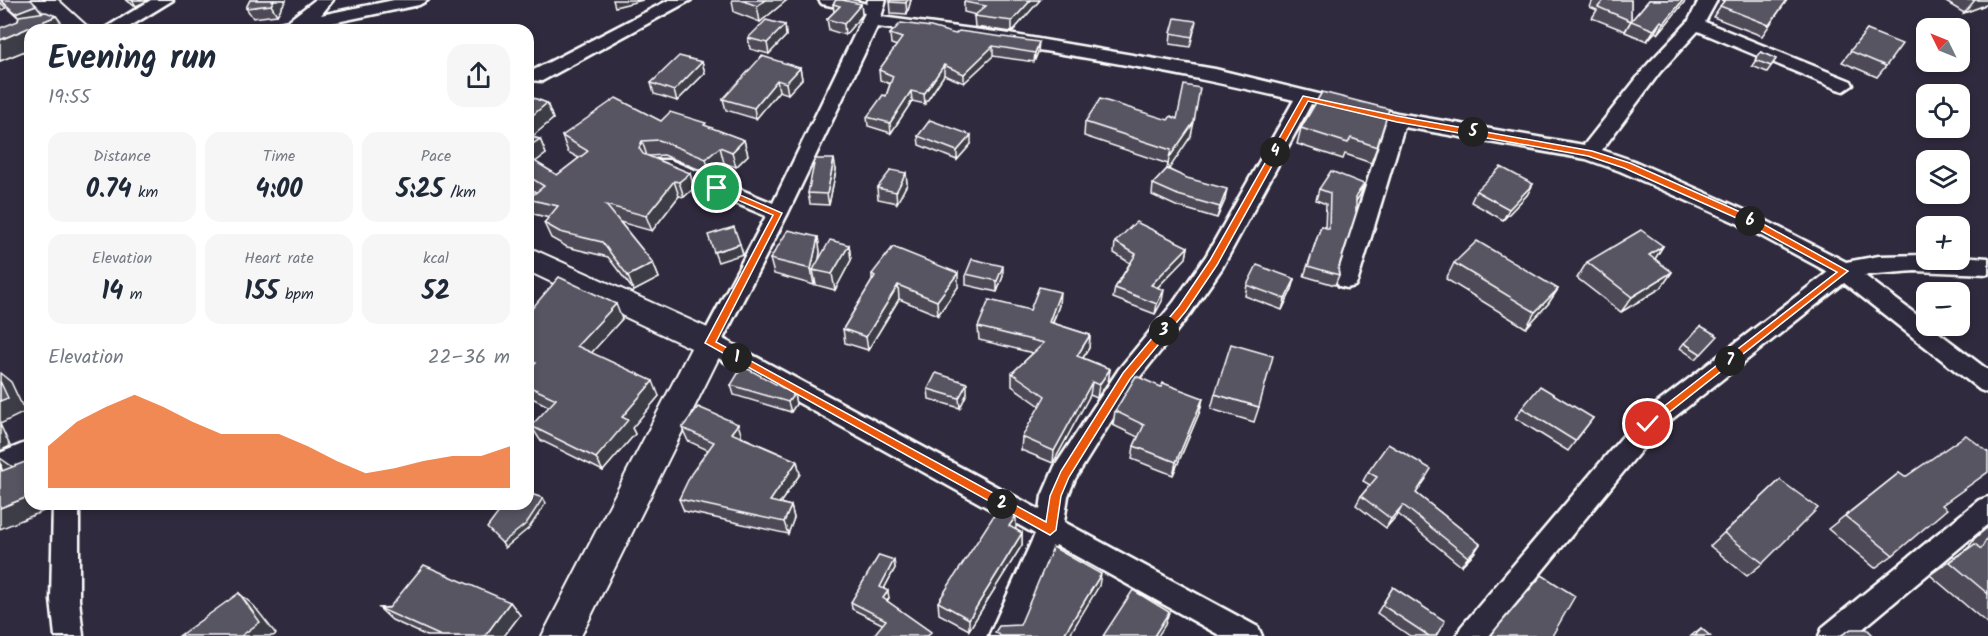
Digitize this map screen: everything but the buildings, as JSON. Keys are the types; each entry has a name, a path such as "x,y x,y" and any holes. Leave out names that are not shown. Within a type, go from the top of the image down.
{"main road":[{"path":"534,261 710,343 561,636"}],"street":[{"path":"122,24 164,0"},
{"path":"305,24 419,0"},
{"path":"535,77 682,0"},
{"path":"828,0 1004,38 1215,75 1397,119 1589,153 1627,166 1744,218 1844,271 1988,383"},
{"path":"1589,153 1654,68 1695,24 1708,0"},
{"path":"289,24 319,5 334,18"},
{"path":"874,10 778,213 710,343 1248,636"},
{"path":"1695,24 1844,85"},
{"path":"1003,636 1050,530 1055,496 1064,474 1127,376 1182,308 1214,262 1305,98"},
{"path":"1347,280 1397,119"},
{"path":"656,162 778,213"},
{"path":"1471,636 1648,424 1844,271 1873,263 1892,262 1988,266"},
{"path":"0,464 24,454"},
{"path":"1833,636 1988,508"},
{"path":"66,510 65,600 69,636"}],"route":[{"path":"717,188 778,213 710,343 1050,530 1055,496 1064,474 1127,376 1158,340 1214,262 1305,98 1397,119 1589,153 1627,166 1744,218 1844,271 1648,424"}]}
